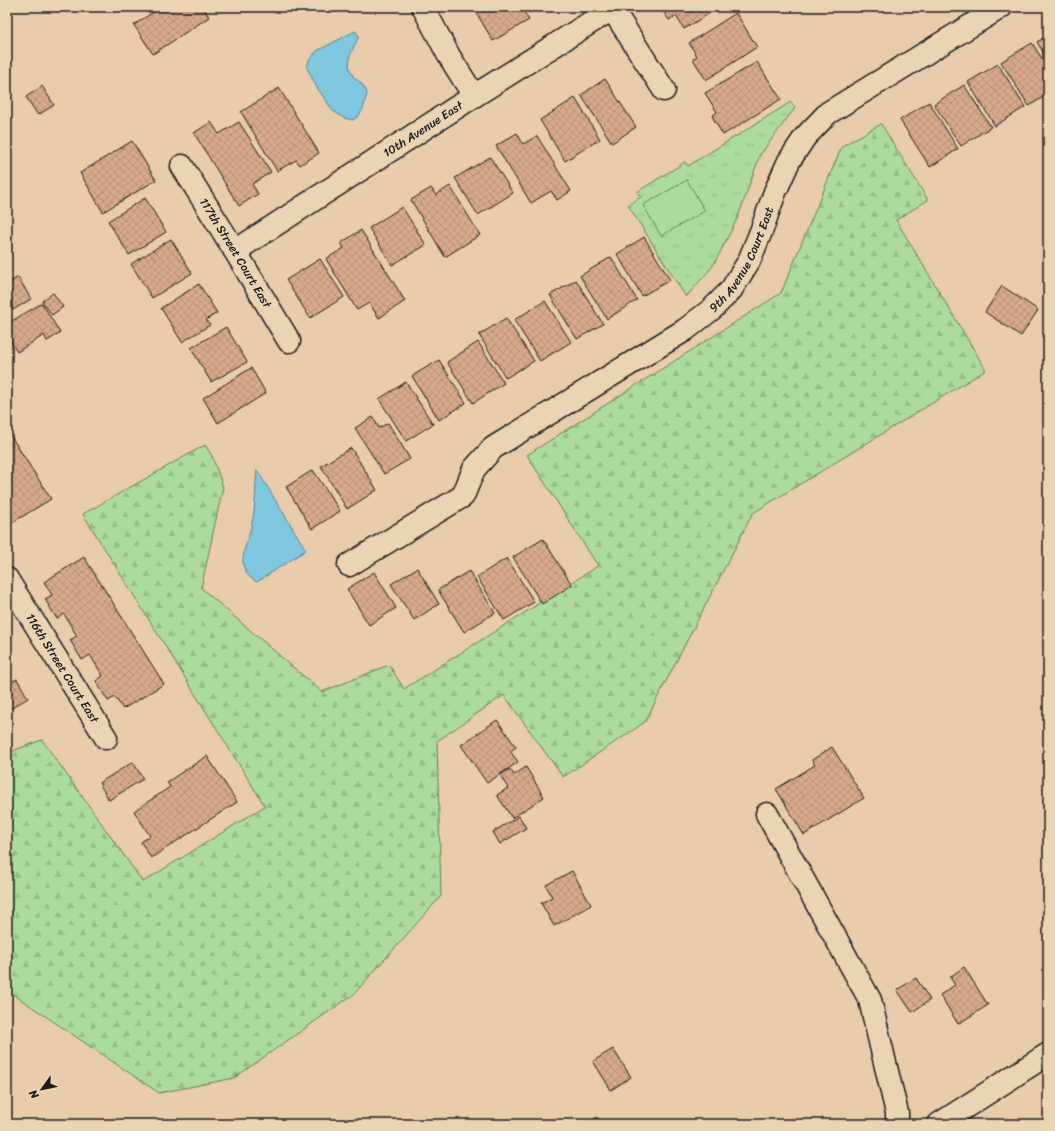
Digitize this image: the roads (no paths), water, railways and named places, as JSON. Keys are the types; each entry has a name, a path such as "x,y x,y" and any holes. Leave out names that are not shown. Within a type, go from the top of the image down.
{"street":[{"path":"423,7 449,56 474,96"},
{"name":"9th Avenue Court East","path":"349,565 463,496 474,469 493,448 685,330 712,309 731,290 750,260 775,192 789,161 805,137 828,113 1001,7"},
{"path":"612,8 664,90"},
{"name":"10th Avenue East","path":"235,251 612,8"},
{"name":"117th Street Court East","path":"182,166 289,341"},
{"name":"116th Street Court East","path":"8,584 106,738"},
{"path":"767,814 870,1000 897,1113 897,1124"},
{"path":"939,1124 1048,1054"}],"water":[{"path":"355,31 359,36 350,55 349,67 353,76 363,85 367,93 361,112 353,120 344,118 333,111 316,86 307,68 309,60 317,51"},
{"path":"257,470 306,550 257,582 247,574 244,569 243,558 253,517"}]}
